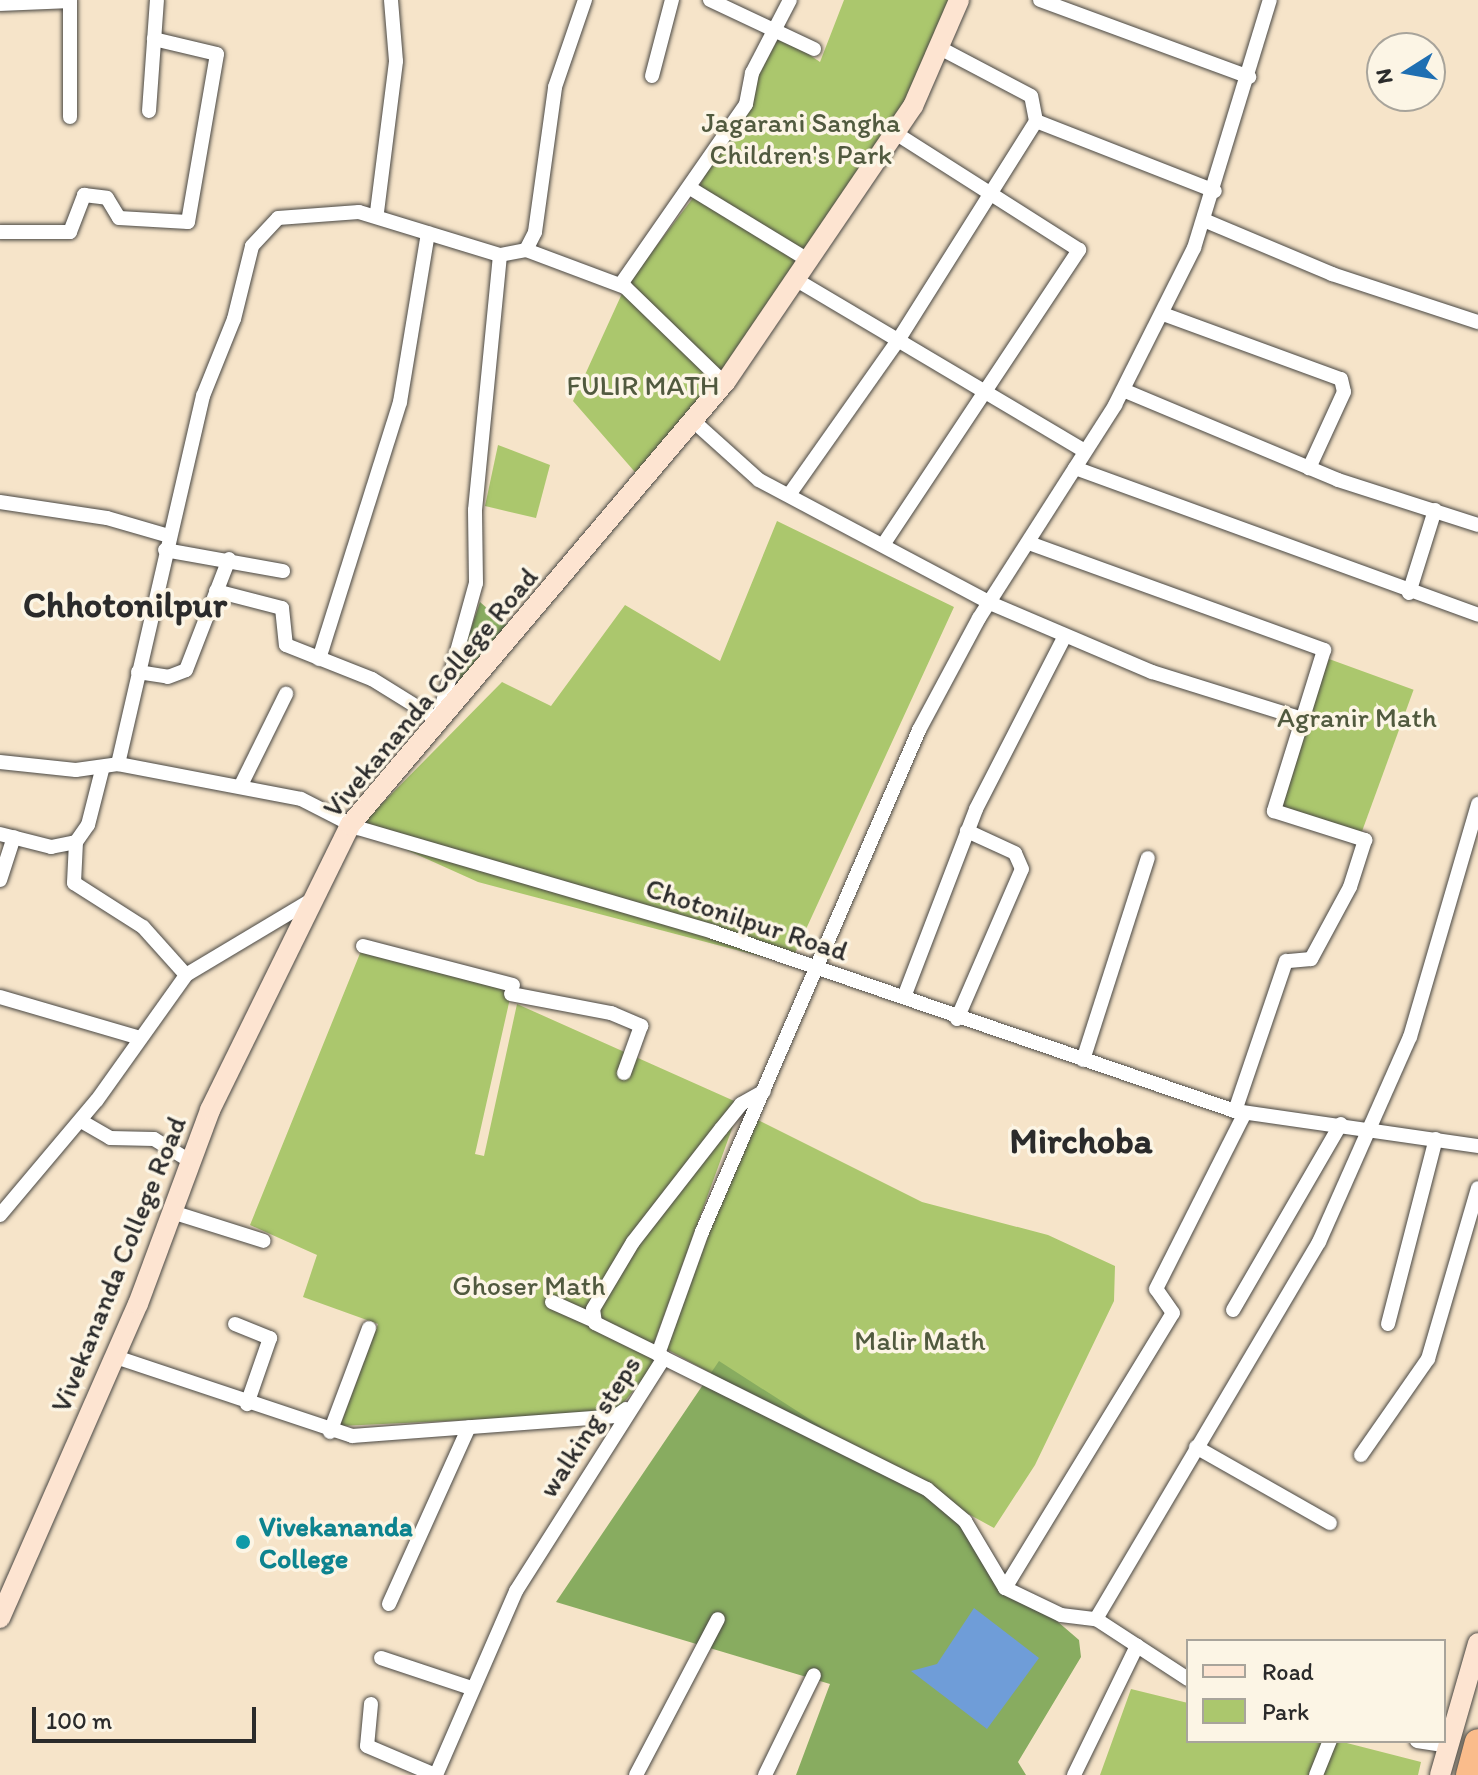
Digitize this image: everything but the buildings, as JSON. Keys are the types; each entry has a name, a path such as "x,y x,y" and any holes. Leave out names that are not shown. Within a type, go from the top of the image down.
{"highway":[{"path":"1469,1775 1478,1742"}],"street":[{"path":"149,111 157,0"},
{"path":"377,212 396,61 391,0"},
{"path":"526,250 535,232 555,87 585,0"},
{"path":"652,76 672,0"},
{"path":"710,0 778,28 814,49"},
{"path":"621,284 746,104 752,73 790,0"},
{"name":"Vivekananda College Road","path":"0,1618 116,1357 190,1161 312,899 350,825 724,383 895,133 940,48 959,0"},
{"path":"1040,0 1249,77"},
{"name":"walking steps","path":"436,1775 471,1688 516,1591 661,1356 764,1091 901,767 990,603 1123,390 1163,314 1206,221 1270,0"},
{"path":"0,4 70,1 70,117"},
{"path":"0,232 70,232 84,195 107,198 119,218 188,222 217,54 154,39"},
{"path":"791,492 897,342 989,191 1036,121 1031,96 940,48"},
{"path":"1036,121 1215,191"},
{"path":"885,542 988,394 1079,250 895,133"},
{"path":"690,188 808,260"},
{"path":"0,762 102,770 118,764 167,543 212,368 263,229 278,218 377,212 428,233 500,255 526,250 621,284 724,383"},
{"path":"1206,221 1304,264 1478,322"},
{"path":"319,659 400,402 428,233"},
{"path":"216,591 282,608 286,645 372,679 438,720 476,583 475,510 500,255"},
{"path":"795,279 1085,451"},
{"path":"1163,314 1341,379 1344,392 1309,468"},
{"path":"1123,390 1309,468 1478,525"},
{"path":"691,419 735,465 885,542 990,603 1065,636 1303,719"},
{"path":"1075,468 1409,593 1478,615"},
{"path":"0,502 107,518 167,543 283,571"},
{"path":"1409,593 1435,510"},
{"path":"1005,1588 1173,1313 1156,1289 1240,1112 1286,961 1311,959 1350,887 1365,840 1275,814 1323,647 1029,543"},
{"path":"138,672 168,677 186,670 229,559"},
{"path":"904,997 967,831 1065,636"},
{"path":"241,785 286,694"},
{"name":"Chotonilpur Road","path":"118,764 241,785 301,799 350,825 818,969 904,997 957,1019 1240,1112 1373,1127 1478,1146"},
{"path":"102,770 88,825 76,842 74,883 143,927 186,975"},
{"path":"1096,1619 1196,1447 1275,1327 1373,1127 1410,1037 1478,804"},
{"path":"957,1019 1022,869 1015,853 967,831"},
{"path":"0,880 7,836 51,847 76,842"},
{"path":"1083,1060 1111,989 1148,858"},
{"path":"0,1215 81,1121 186,975 312,899"},
{"path":"363,946 512,990 611,1013 641,1026 624,1073"},
{"path":"0,997 140,1038"},
{"path":"590,1319 633,1242 741,1104 764,1091"},
{"path":"81,1121 110,1138 154,1139 190,1161"},
{"path":"1233,1310 1341,1124"},
{"path":"1388,1324 1436,1139"},
{"path":"1361,1455 1428,1359 1478,1188"},
{"path":"172,1212 264,1241"},
{"path":"552,1302 947,1502 1005,1588 1061,1615 1096,1619 1186,1678"},
{"path":"235,1324 270,1338 247,1404"},
{"path":"330,1432 369,1328"},
{"path":"116,1357 330,1432 469,1427 616,1416 626,1409"},
{"path":"389,1604 469,1427"},
{"path":"1196,1447 1330,1523"},
{"path":"636,1775 718,1619"},
{"path":"1440,1775 1478,1643"},
{"path":"1074,1775 1137,1646"},
{"path":"381,1658 471,1688"},
{"path":"765,1775 814,1675"},
{"path":"371,1704 367,1746 436,1775"},
{"path":"1316,1775 1329,1743"},
{"path":"1429,1743 1447,1746"}],"green space":[{"path":"844,0 954,0 907,99 724,383 641,479 573,401 625,287 693,198 780,35 820,62"},
{"path":"498,445 550,465 536,518 485,506"},
{"path":"777,521 954,607 790,964 478,882 358,828 502,682 551,706 625,605 720,661"},
{"path":"480,602 513,631 448,702 456,673"},
{"name":"Agranir Math","path":"1329,659 1414,690 1360,836 1276,806"},
{"name":"Ghoser Math","path":"363,946 513,985 475,1154 484,1156 517,1004 741,1104 653,1346 658,1361 615,1413 340,1426 378,1324 303,1297 317,1255 250,1225"},
{"name":"Malir Math","path":"754,1118 922,1202 1048,1235 1115,1266 1114,1301 1035,1465 994,1528 661,1346"},
{"path":"719,1361 948,1508 1015,1585 1079,1640 1081,1657 1018,1762 1026,1775 796,1775 830,1684 556,1602"},
{"path":"1131,1689 1186,1703 1186,1743 1347,1743 1421,1762 1418,1775 1100,1775"}],"water":[{"path":"974,1608 1039,1658 987,1729 911,1671 937,1664"}],"place":[{"name":"Vivekananda College","path":"243,1542"}],"district":[{"name":"Chhotonilpur","path":"125,605"},
{"name":"Mirchoba","path":"1081,1141"}],"park label":[{"name":"Jagarani Sangha Children's Park","path":"801,138"},
{"name":"FULIR MATH","path":"643,385"}]}
